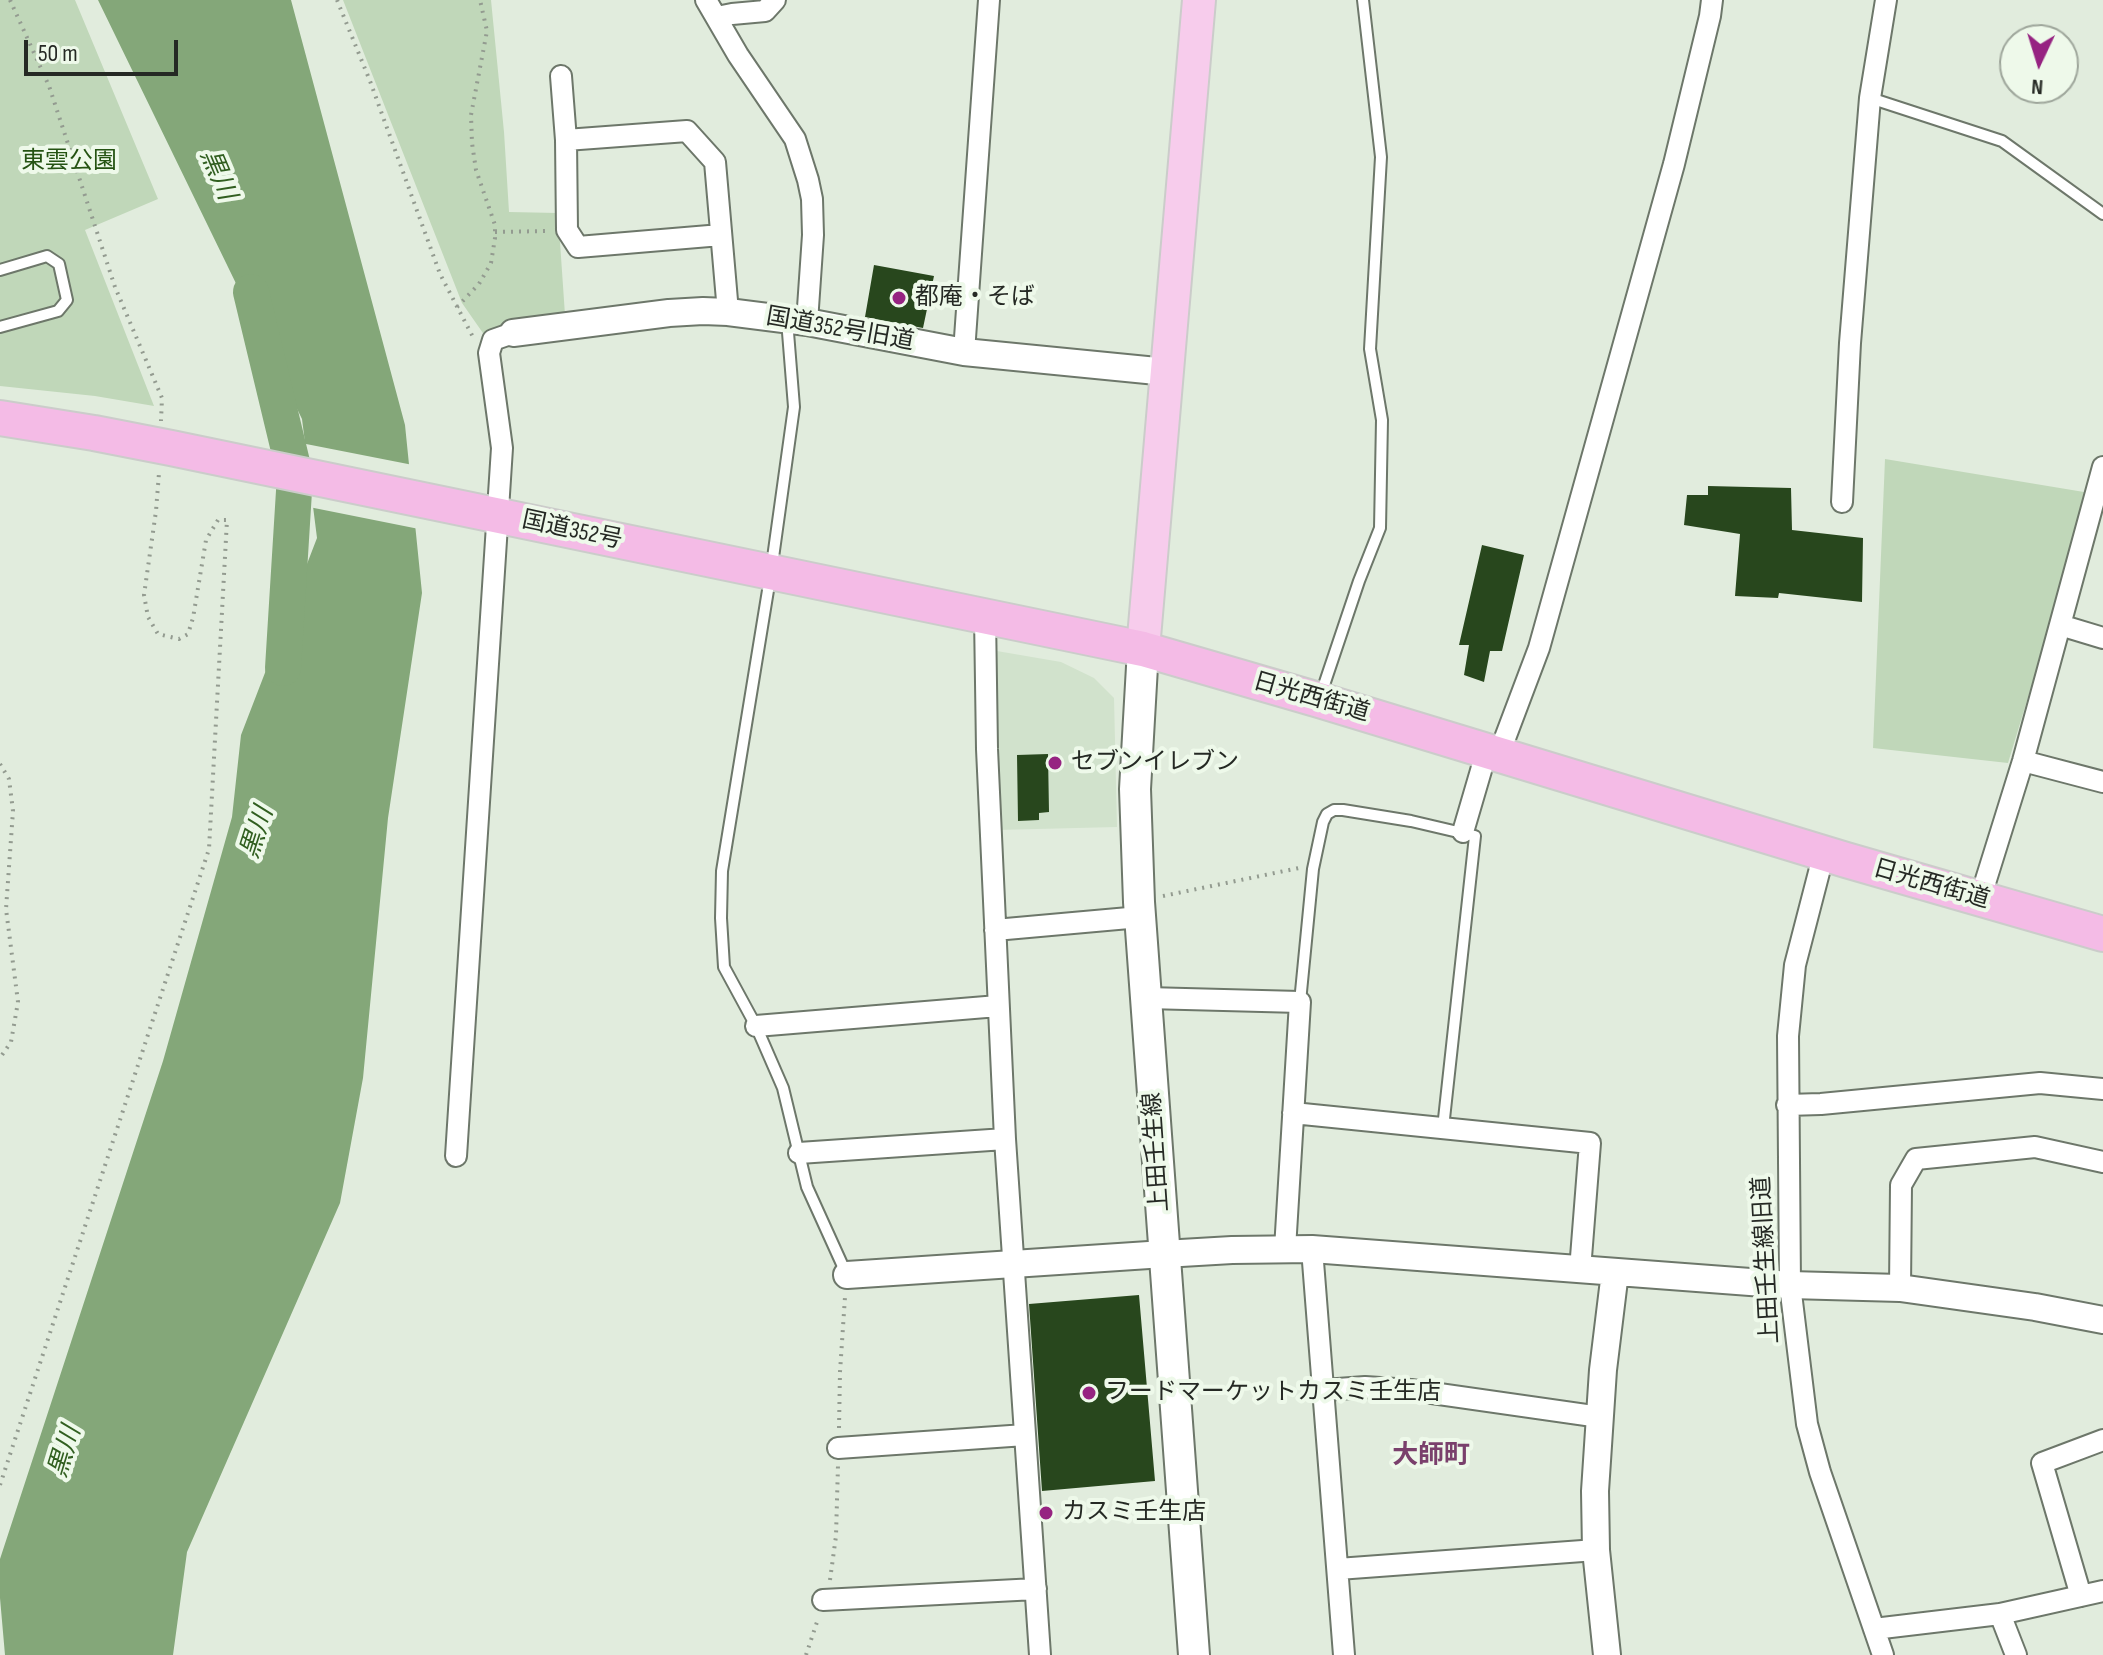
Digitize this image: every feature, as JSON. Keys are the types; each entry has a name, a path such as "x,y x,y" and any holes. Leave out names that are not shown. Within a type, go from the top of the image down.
{"highway":[{"name":"国道352号","path":"0,418 166,447 1143,649"},
{"name":"日光西街道","path":"1143,649 2103,934"}],"main road":[{"path":"1143,649 1199,0"},
{"name":"上田壬生線","path":"1143,649 1135,789 1139,909 1194,1655"}],"street":[{"path":"712,9 732,14 765,11 775,0"},
{"path":"964,352 989,0"},
{"path":"1463,832 1493,752 1539,648 1674,164 1712,0"},
{"path":"1842,502 1850,343 1870,98 1886,0"},
{"path":"712,9 738,55 795,139 808,180 813,235 797,320"},
{"path":"561,76 566,140 567,230 578,247 721,235"},
{"path":"566,140 687,131 715,162 728,312"},
{"name":"国道352号旧道","path":"513,333 669,313 728,312 797,320 964,352 1167,372"},
{"path":"456,1156 485,513 502,448 489,353 493,340 513,333"},
{"path":"1980,899 2023,761 2103,467"},
{"path":"985,616 987,749 1005,1139 1040,1655"},
{"path":"2060,625 2103,638"},
{"path":"2023,761 2103,782"},
{"name":"上田壬生線旧道","path":"1824,853 1795,965 1788,1036 1790,1285 1807,1424 1820,1472 1883,1655"},
{"path":"995,930 1139,909"},
{"path":"1147,998 1300,1002 1285,1249"},
{"path":"756,1026 998,1006"},
{"path":"1787,1105 2040,1083 2103,1089"},
{"path":"1293,1113 1590,1143 1580,1270"},
{"path":"799,1153 1005,1139"},
{"path":"1900,1288 1901,1185 1916,1159 2035,1147 2103,1162"},
{"path":"1312,1249 1344,1655"},
{"path":"847,1275 1164,1254 1312,1249 1790,1285 1900,1288 2103,1320"},
{"path":"1607,1655 1596,1550 1595,1491 1615,1272"},
{"path":"1324,1390 1365,1387 1411,1390 1600,1417"},
{"path":"838,1448 1025,1435"},
{"path":"2081,1596 2042,1463 2103,1440"},
{"path":"1338,1569 1596,1550"},
{"path":"823,1600 1036,1589"},
{"path":"1874,1629 2000,1614 2103,1591"},
{"path":"2000,1614 2016,1655"}],"lane":[{"path":"1319,700 1380,528 1382,420 1370,349 1381,157 1363,0"},
{"path":"1870,98 2002,141 2103,214"},
{"path":"0,270 47,256 59,264 67,300 58,311 0,327"},
{"path":"797,320 794,407 771,572 722,871 721,918 724,967 756,1026 783,1088 807,1187 847,1275"},
{"path":"1300,1002 1313,869 1327,814 1334,810 1411,821 1475,836 1443,1128"}],"path":[{"path":"0,1485 209,849 227,520 218,520 206,540 188,634 179,639 158,634 148,617 144,595 166,447 162,398 115,287 49,86 10,0"},
{"path":"337,0 440,274 471,335 489,353"},
{"path":"457,307 479,284 491,263 495,232 476,170 472,143 471,115 487,31 480,0"},
{"path":"495,232 567,230"},
{"path":"0,764 9,779 13,811 6,909 18,1002 11,1042 0,1058"},
{"path":"1139,909 1295,867 1313,869"}],"shaded area":[{"name":"セブンイレブン","path":"991,650 1061,662 1094,678 1114,698 1117,827 996,830"}],"green space":[{"name":"東雲公園","path":"0,0 75,0 158,199 85,230 154,406 0,386"},
{"path":"343,0 491,0 509,212 558,213 565,315 497,327 485,336 462,303"},
{"path":"1885,459 2090,493 2008,763 1873,748"}],"water":[{"path":"98,0 291,0 405,425 422,593 388,818 363,1078 340,1203 187,1552 173,1655 5,1655 0,1559 163,1061 232,817 241,735 317,538 302,419"}],"pier":[{"path":"301,443 413,465 419,529 309,507"}],"building":[{"name":"都庵・そば","path":"874,265 934,276 923,328 865,317"},
{"path":"1708,486 1791,488 1792,530 1863,538 1862,602 1779,593 1778,598 1735,596 1740,534 1684,525 1687,495 1708,495"},
{"path":"1482,545 1524,555 1502,651 1490,651 1484,682 1464,675 1469,645 1459,645"},
{"path":"1048,754 1049,812 1039,813 1039,820 1018,821 1017,755"},
{"name":"フードマーケットカスミ壬生店","path":"1139,1295 1155,1481 1042,1491 1029,1304"}],"waterway":[{"name":"黒川","path":"251,292 295,475 283,668"}],"place":[{"name":"都庵・そば","path":"899,298"},
{"name":"セブンイレブン","path":"1055,763"},
{"name":"フードマーケットカスミ壬生店","path":"1089,1393"},
{"name":"カスミ壬生店","path":"1046,1513"}],"district":[{"name":"大師町","path":"1431,1456"}]}
